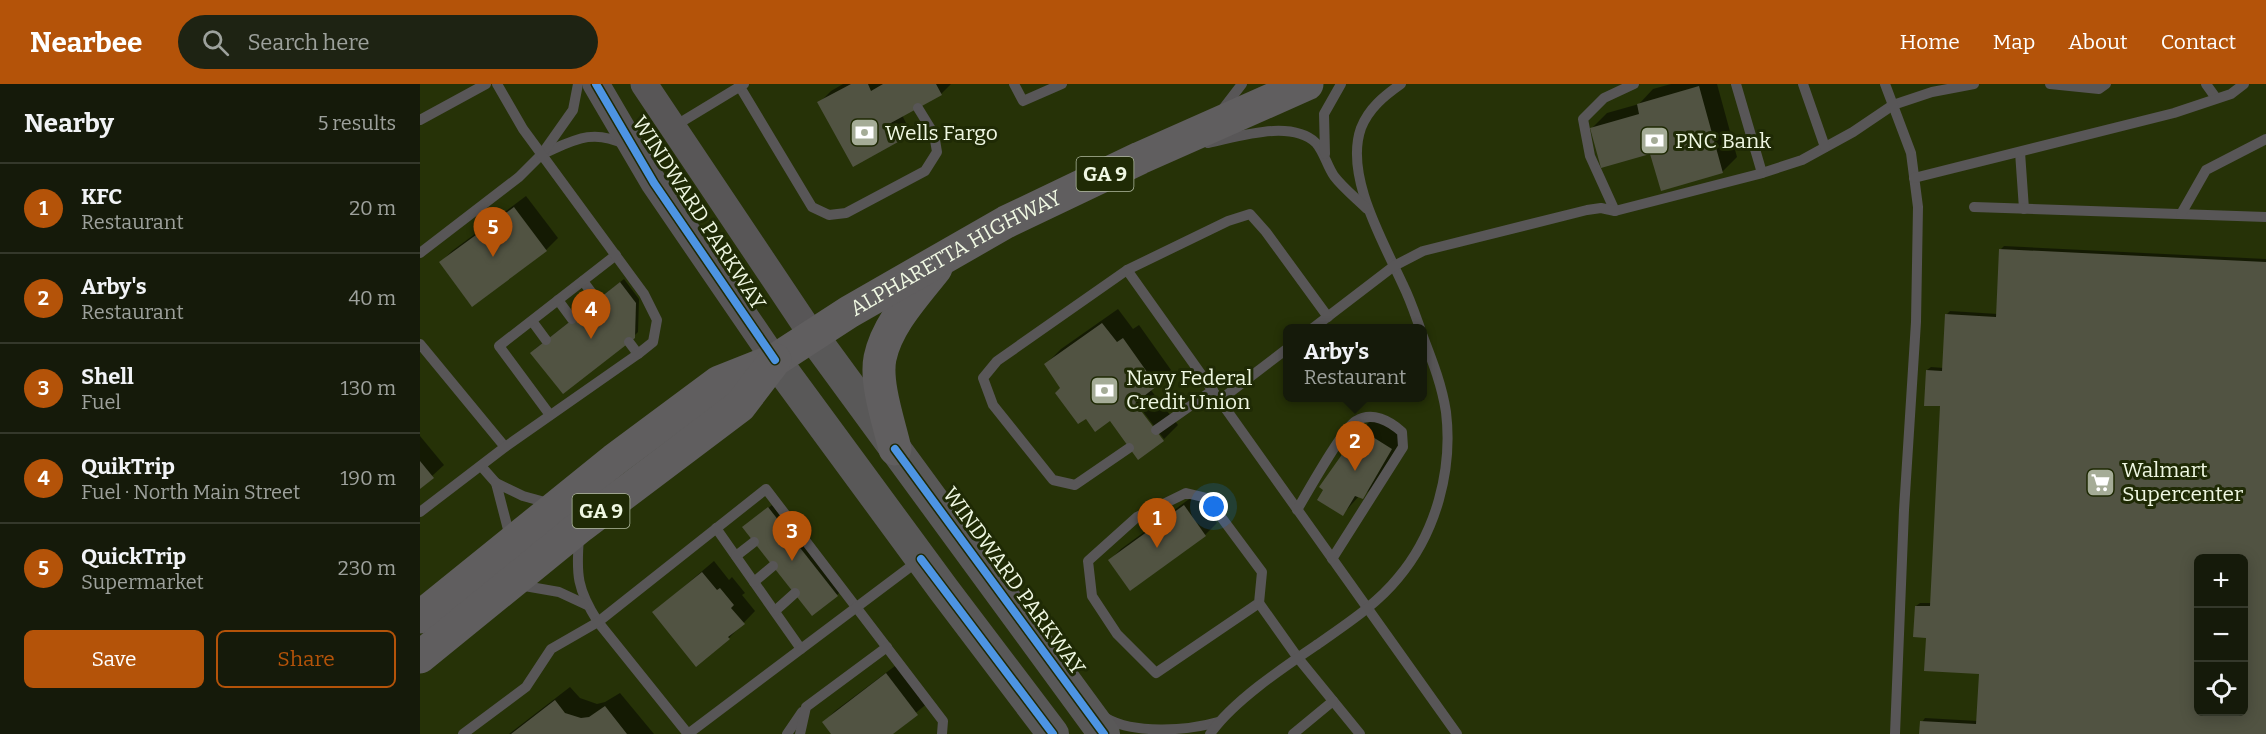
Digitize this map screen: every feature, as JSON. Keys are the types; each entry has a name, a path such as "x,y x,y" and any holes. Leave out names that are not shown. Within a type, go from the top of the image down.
{"main road":[{"name":"ALPHARETTA HIGHWAY","path":"775,360 812,335 1006,222 1140,158 1308,84"},
{"path":"895,449 880,385 879,359 890,331 946,256"},
{"name":"WINDWARD PARKWAY","path":"812,335 1104,734"},
{"name":"WINDWARD PARKWAY","path":"775,360 1053,734"},
{"name":"GA 9","path":"420,657 510,585 614,460 719,381 775,360"},
{"name":"GA 9","path":"420,617 511,544 569,516"}],"street":[{"name":"WINDWARD PARKWAY","path":"596,84 654,183 775,360"},
{"name":"WINDWARD PARKWAY","path":"644,84 812,335"}],"lane":[{"path":"420,120 486,84"},
{"path":"420,512 550,416 583,386 612,372 653,342 657,320 644,294 523,129 497,84"},
{"path":"420,253 519,177 542,154 573,110 578,84"},
{"path":"1014,84 1023,101 1062,84"},
{"path":"1210,127 1242,84"},
{"path":"1325,159 1324,114 1341,84"},
{"path":"1401,84 1377,101 1361,129 1357,162 1368,209 1418,324"},
{"path":"1615,211 1590,156 1583,119 1604,98 1634,84"},
{"path":"1736,84 1762,173"},
{"path":"1803,84 1825,147"},
{"path":"1885,84 1911,153 1918,207 1916,322 1904,510 1895,734"},
{"path":"1318,324 1394,266 1423,251 1576,213 1601,208 1615,211 1762,173 1802,160 1853,132 1893,105 1932,92 1974,84"},
{"path":"2050,84 2099,89 2106,84"},
{"path":"2206,84 2216,98"},
{"path":"1914,178 2174,113 2231,94 2244,84"},
{"path":"673,128 742,85 812,207 829,215 846,213 925,171 937,152 934,134 918,108"},
{"path":"1140,158 1250,134 1288,130 1300,133 1317,144 1334,177 1368,209"},
{"path":"542,154 584,137 608,136 634,148"},
{"path":"2181,214 2206,170 2266,139"},
{"path":"2020,152 2025,209"},
{"path":"1974,207 2266,217"},
{"path":"1129,448 1075,484 1053,480 993,405 983,378 997,361 1127,270 1228,221 1250,214 1266,232 1328,317"},
{"path":"550,416 499,346 616,255"},
{"path":"1127,270 1457,734"},
{"path":"583,281 597,300"},
{"path":"558,300 572,320"},
{"path":"532,321 546,340"},
{"path":"629,342 638,354"},
{"path":"420,344 505,447"},
{"path":"1210,734 1218,722 1273,675 1367,609 1398,578 1423,543 1439,501 1447,455 1446,412 1437,372 1427,347"},
{"path":"1220,400 1283,351"},
{"path":"604,362 612,372"},
{"path":"1156,430 1213,390"},
{"path":"1297,510 1345,433 1356,421 1372,416 1390,422 1402,432 1403,447 1332,559"},
{"path":"481,466 496,483 569,516 580,591 587,605 598,622 688,734 921,559"},
{"path":"496,483 511,544"},
{"path":"463,734 526,687 551,649 598,622 766,489 782,518 822,569 857,607 943,721 942,734"},
{"path":"1259,603 1156,673 1117,634 1092,596 1088,561 1137,517 1186,493 1207,498 1262,572 1259,603 1298,658 1360,734"},
{"path":"716,528 801,649"},
{"path":"736,556 754,542"},
{"path":"754,582 773,566"},
{"path":"510,585 545,588 573,596 587,605"},
{"path":"775,611 795,593"},
{"path":"787,734 806,707 887,647"},
{"path":"1059,673 1113,725 1135,731 1163,733 1185,732 1218,722"},
{"path":"1293,734 1333,701"},
{"path":"800,734 806,707"},
{"path":"803,722 809,734"}],"shaded area":[{"path":"420,84 2266,84 2266,734 420,734"}],"building":[{"name":"Wells Fargo","path":"851,84 868,84 871,91 883,84 936,84 942,95 889,124 898,142 853,167 817,102"},
{"name":"PNC Bank","path":"1699,86 1723,173 1661,191 1650,154 1601,168 1590,128 1639,114 1637,104"},
{"path":"514,207 547,251 472,307 439,262"},
{"name":"Walmart Supercenter","path":"1999,249 2266,262 2266,734 1919,734 1920,721 1976,724 1979,674 1924,671 1926,638 1913,637 1915,606 1930,606 1940,406 1924,406 1926,370 1942,371 1945,314 1996,317"},
{"path":"620,282 636,303 635,338 563,394 530,353"},
{"name":"Navy Federal Credit Union","path":"1102,323 1117,342 1123,338 1157,386 1135,403 1164,441 1138,460 1110,421 1095,432 1086,419 1078,424 1055,393 1060,388 1044,364"},
{"path":"1360,429 1392,449 1363,499 1355,496 1343,516 1317,500 1323,490 1319,487"},
{"path":"420,461 434,478 420,489"},
{"path":"1184,505 1206,536 1130,591 1108,560"},
{"path":"768,507 838,596 812,616 742,527"},
{"path":"702,572 717,590 720,588 734,605 731,608 745,624 696,667 652,612"},
{"path":"886,673 918,715 893,734 831,734 822,722"},
{"path":"555,700 565,713 581,718 589,717 605,706 627,734 511,734"}],"cycle path":[{"path":"596,84 654,183 775,360"},
{"path":"895,449 1104,734"},
{"path":"921,559 1053,734"}],"place":[{"name":"Wells Fargo","path":"864,133"},
{"name":"PNC Bank","path":"1654,141"},
{"name":"QuickTrip","path":"493,257"},
{"name":"QuikTrip","path":"591,339"},
{"name":"Navy Federal Credit Union","path":"1105,390"},
{"name":"Arby's","path":"1355,471"},
{"name":"Walmart Supercenter","path":"2101,482"},
{"name":"KFC","path":"1157,548"},
{"name":"Shell","path":"792,561"}]}
